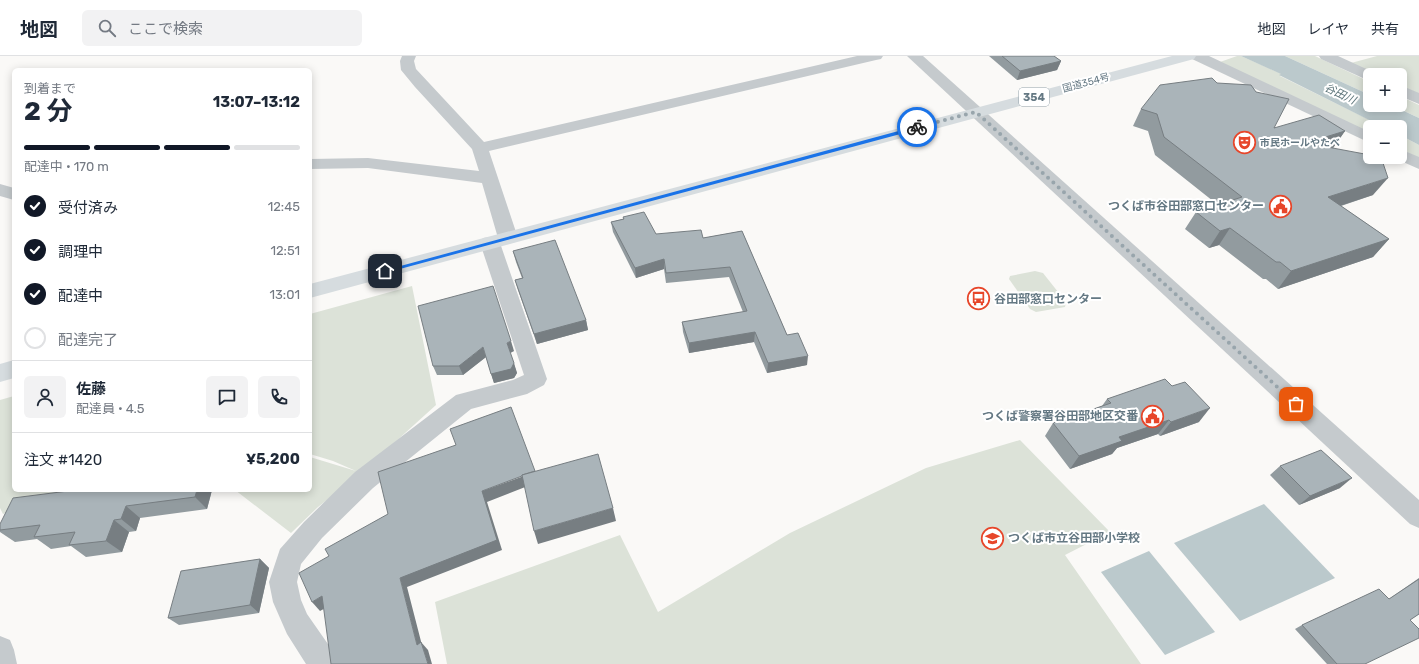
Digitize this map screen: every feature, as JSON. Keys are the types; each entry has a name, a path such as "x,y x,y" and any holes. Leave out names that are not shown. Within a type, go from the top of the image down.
{"highway":[{"name":"国道354号","path":"312,290 1189,56"},
{"path":"0,373 12,370"}],"street":[{"path":"321,664 320,657 297,624 287,602 283,582 289,558 313,530 364,480 464,402 519,388 536,379 499,241 488,178 480,148 420,84 409,70 407,61 409,56"},
{"path":"480,148 876,56"},
{"path":"914,56 1419,516"},
{"path":"1197,56 1363,135"},
{"path":"1326,56 1363,73"},
{"path":"1407,93 1419,99"},
{"path":"1407,158 1419,164"},
{"path":"312,164 368,163 488,178"},
{"path":"0,190 12,193"},
{"path":"0,650 2,664"}],"shaded area":[{"path":"1241,56 1282,74 1280,76 1370,120 1363,120 1363,131 1220,62"},
{"path":"1285,56 1315,56 1363,79 1363,92"},
{"path":"1377,56 1419,56 1419,94 1407,89 1407,68 1363,69 1351,63"},
{"path":"1407,99 1419,105 1419,118 1406,112"},
{"path":"1407,139 1419,145 1419,158 1407,152"},
{"path":"1035,271 1043,273 1066,302 1065,307 1036,312 1030,309 1009,279 1010,276"},
{"path":"412,286 436,405 361,473 318,507 291,533 238,492 312,492 312,458 356,471 333,461 312,455 312,313"},
{"path":"12,397 12,492 128,492 37,502 3,514 0,508 0,400"},
{"path":"1020,440 1110,532 1065,555 1141,664 447,664 435,602 620,535 658,612 790,533 926,468"}],"water":[{"name":"谷田川","path":"1241,56 1285,56 1363,92 1363,112 1406,112 1419,118 1419,145 1407,139 1407,120 1369,120 1279,75 1281,74"},
{"path":"1264,504 1335,578 1240,621 1174,543"},
{"path":"1149,551 1215,632 1165,655 1101,572"}],"building":[{"path":"1002,56 1054,56 1061,61 1020,71"},
{"path":"1212,78 1217,83 1251,85 1256,92 1289,99 1274,128 1319,115 1345,131 1306,143 1363,154 1363,164 1383,164 1388,178 1328,197 1389,239 1291,271 1280,262 1276,262 1230,228 1220,231 1196,212 1242,197 1164,137 1157,114 1141,109 1160,85"},
{"path":"644,212 656,234 701,230 703,238 742,231 787,335 798,333 808,356 768,363 755,332 689,343 682,322 747,311 730,267 666,273 664,259 635,268 611,222 624,219 623,217"},
{"path":"555,240 586,320 534,334 515,280 523,278 513,251"},
{"path":"493,286 511,341 507,343 514,363 511,369 491,374 483,347 459,366 433,366 418,306"},
{"path":"1165,379 1172,386 1185,382 1210,408 1171,422 1169,420 1119,437 1122,441 1079,456 1053,423 1111,403 1107,399"},
{"path":"511,407 535,471 482,491 497,540 400,578 417,645 421,642 428,664 331,664 322,596 312,602 299,573 329,556 325,549 388,514 378,472 456,445 450,429"},
{"path":"1321,450 1352,478 1310,496 1280,466"},
{"path":"598,454 613,508 534,531 522,475"},
{"path":"60,492 196,492 195,497 126,506 121,519 114,520 106,541 69,545 75,532 34,537 40,525 0,530 0,524 13,498"},
{"path":"260,559 250,605 168,618 181,571"},
{"path":"1419,579 1419,614 1410,620 1419,629 1419,638 1365,664 1337,664 1302,625 1379,589 1389,599"}],"way so far":[{"path":"917,127 976,112 1296,404"}],"place":[{"name":"市民ホールやたべ","path":"1244,143"},
{"name":"つくば市谷田部窓口センター","path":"1280,206"},
{"name":"谷田部窓口センター","path":"979,299"},
{"name":"つくば警察署谷田部地区交番","path":"1153,416"},
{"name":"つくば市立谷田部小学校","path":"992,538"}],"route":[{"path":"385,271 917,127"}]}
